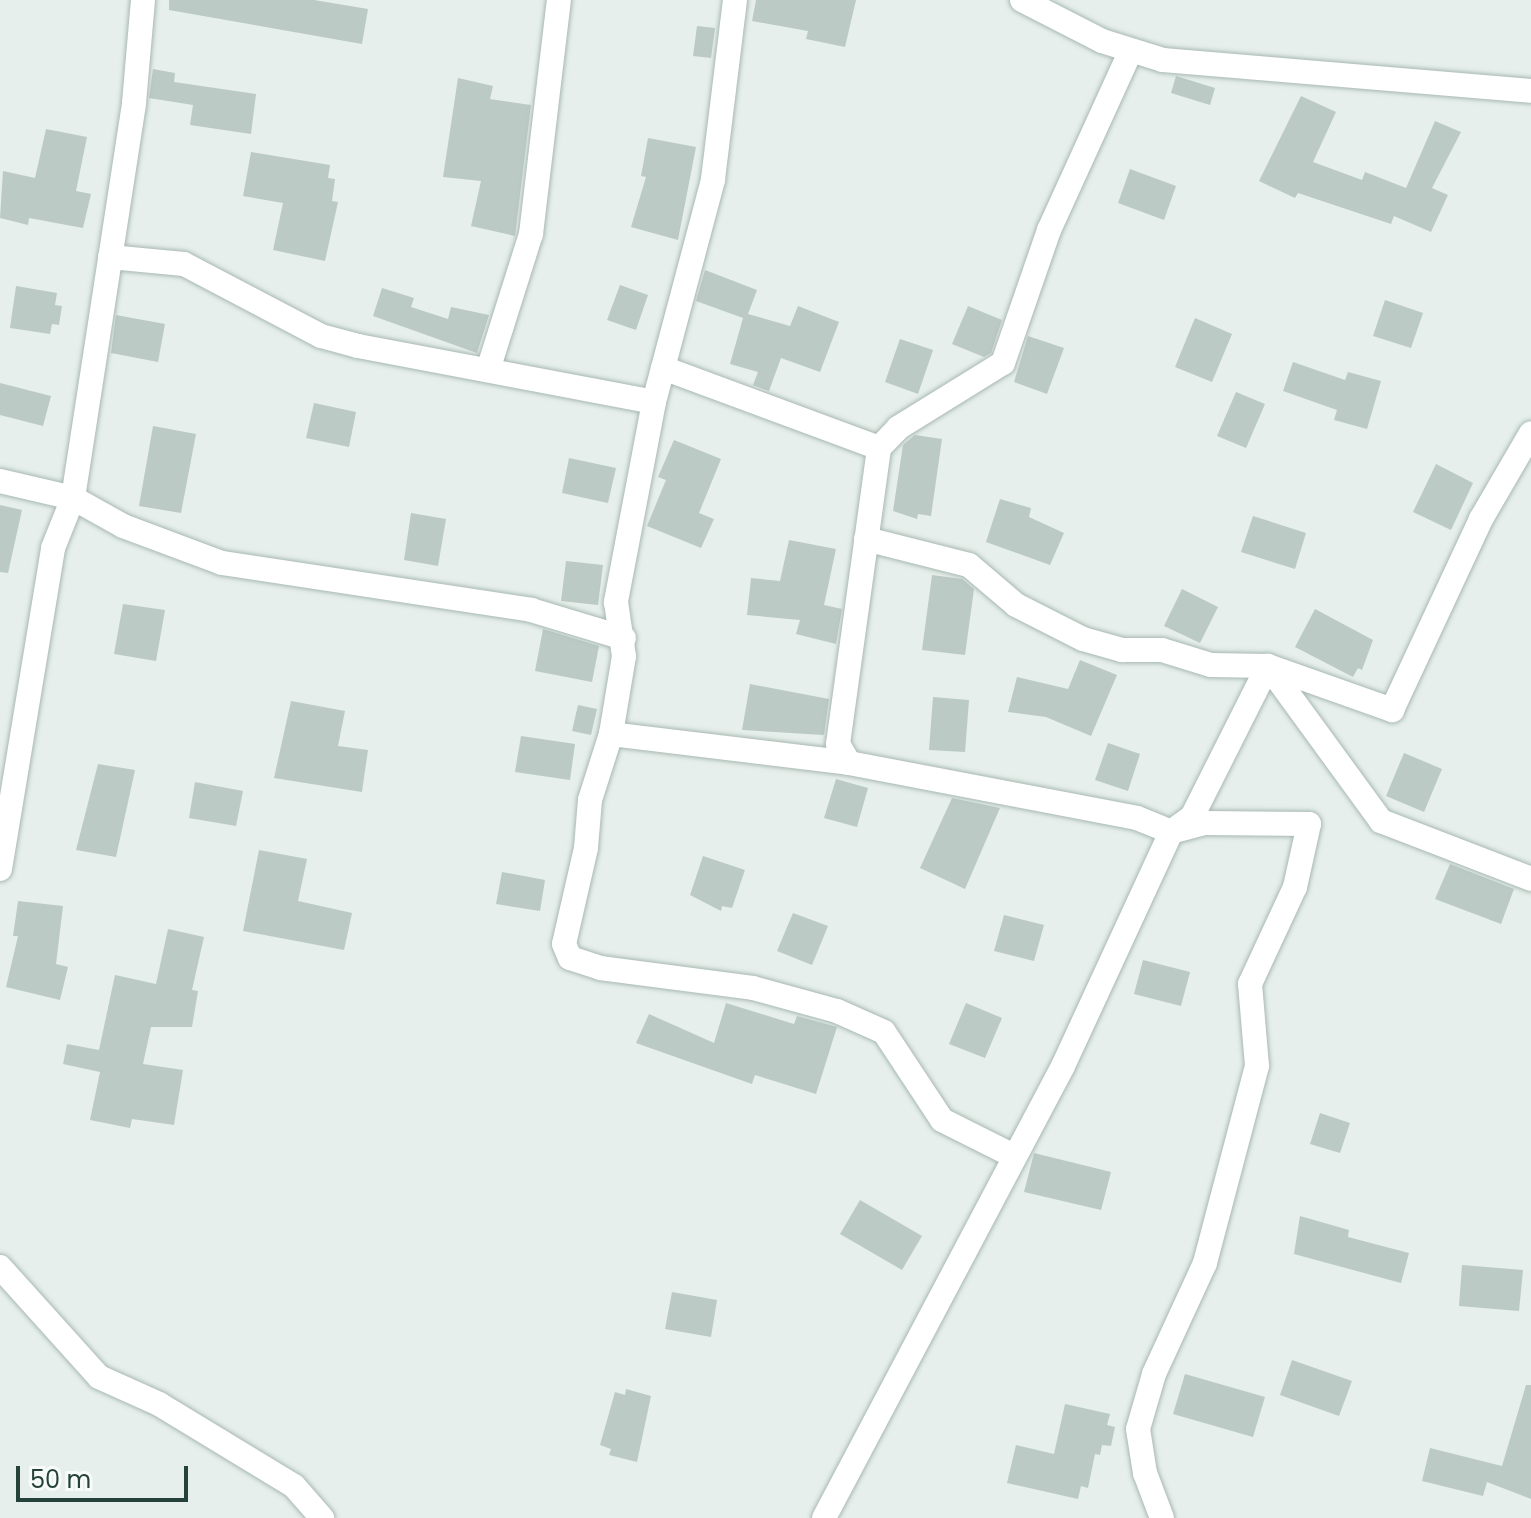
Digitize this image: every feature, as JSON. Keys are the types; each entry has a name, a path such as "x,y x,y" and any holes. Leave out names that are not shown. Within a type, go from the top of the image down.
{"street":[{"path":"0,869 53,548 73,498 134,103 143,0"},
{"path":"489,367 531,234 559,0"},
{"path":"735,0 713,180 654,402 616,602 624,638 611,734 590,800 586,848 568,911 564,944 570,958 616,970 753,988 837,1011 884,1032 942,1120 1012,1155"},
{"path":"1022,0 1130,52 1531,91"},
{"path":"849,763 838,744 879,448 898,428 1003,363 1049,230 1130,52"},
{"path":"110,257 184,264 321,336 428,363 489,367 654,402"},
{"path":"663,368 879,448"},
{"path":"866,539 969,565 1016,605 1083,639 1122,650 1162,650 1211,665 1268,666 1392,710 1481,519 1531,433"},
{"path":"0,481 73,498 123,526 222,563 531,610 624,638"},
{"path":"824,1518 1012,1155 1063,1066 1171,832 1192,817 1268,666"},
{"path":"1268,666 1381,821 1531,879"},
{"path":"611,734 849,763 1137,818 1171,832 1205,823 1309,824 1295,887 1250,984 1257,1066 1205,1263 1154,1374 1138,1429 1145,1473 1162,1518"},
{"path":"0,1267 99,1377 159,1404 294,1486 322,1518"}],"building":[{"path":"169,0 314,0 368,9 362,44 169,10"},
{"path":"756,0 856,0 845,47 806,39 808,31 752,21"},
{"path":"697,26 715,28 711,58 693,56"},
{"path":"153,69 175,73 174,82 256,94 251,134 190,125 193,105 149,98"},
{"path":"1176,76 1215,88 1210,105 1171,93"},
{"path":"458,78 493,86 490,99 531,105 515,236 471,226 481,181 443,177"},
{"path":"1301,96 1336,112 1313,162 1362,180 1365,172 1406,188 1435,121 1461,132 1432,188 1448,195 1431,232 1394,216 1391,224 1298,193 1295,198 1259,181"},
{"path":"46,129 87,137 76,191 91,194 83,228 29,218 28,225 0,218 3,171 35,178"},
{"path":"648,138 696,147 678,240 631,227 646,177 641,176"},
{"path":"251,152 330,165 328,178 335,179 332,201 338,202 325,261 273,250 283,203 243,196"},
{"path":"1130,169 1176,186 1164,220 1118,203"},
{"path":"705,270 757,290 748,314 790,326 798,306 839,322 820,372 781,358 769,391 753,385 758,372 730,364 743,318 696,301"},
{"path":"620,285 648,295 636,330 607,320"},
{"path":"16,286 57,293 55,305 62,306 59,325 52,324 50,334 10,328"},
{"path":"382,288 414,298 411,307 448,319 451,307 489,315 477,353 373,316"},
{"path":"1385,300 1423,313 1411,348 1373,336"},
{"path":"968,306 1002,320 991,353 984,357 952,344"},
{"path":"116,315 165,324 158,362 111,353"},
{"path":"1195,318 1232,334 1212,382 1175,367"},
{"path":"1028,336 1064,348 1047,394 1014,382"},
{"path":"900,339 933,350 918,394 885,382"},
{"path":"1293,362 1345,380 1348,372 1381,381 1367,429 1334,420 1337,410 1283,391"},
{"path":"0,383 51,396 43,426 0,415"},
{"path":"1236,392 1265,404 1246,448 1217,436"},
{"path":"314,403 356,412 349,447 306,438"},
{"path":"153,426 196,434 181,513 139,506"},
{"path":"915,435 942,439 931,516 918,514 917,519 893,511 903,445"},
{"path":"674,440 721,459 699,513 714,519 701,548 647,526 666,480 658,477"},
{"path":"569,458 616,468 608,503 562,493"},
{"path":"1436,464 1473,483 1451,530 1413,512"},
{"path":"1000,499 1031,508 1029,517 1064,533 1050,565 986,542"},
{"path":"0,505 22,510 8,573 0,572"},
{"path":"411,513 446,519 438,566 404,560"},
{"path":"1253,516 1306,533 1295,569 1241,552"},
{"path":"789,540 836,549 824,605 842,609 836,644 796,634 800,620 747,615 751,578 780,581"},
{"path":"566,561 603,565 598,605 561,601"},
{"path":"932,575 962,579 974,589 965,655 922,650"},
{"path":"1182,589 1218,607 1200,643 1164,626"},
{"path":"123,604 165,610 156,661 114,654"},
{"path":"1315,609 1373,640 1362,670 1358,668 1353,677 1295,647"},
{"path":"543,629 599,646 592,682 535,671"},
{"path":"1080,660 1117,675 1091,736 1046,717 1008,712 1017,677 1068,689"},
{"path":"750,684 829,699 824,735 742,730"},
{"path":"933,697 969,700 965,752 929,750"},
{"path":"291,701 345,711 338,746 368,750 362,792 274,778"},
{"path":"578,705 597,709 591,735 572,731"},
{"path":"521,736 575,744 570,780 515,772"},
{"path":"1108,743 1140,754 1128,791 1095,780"},
{"path":"1404,753 1442,769 1424,812 1386,796"},
{"path":"98,764 135,770 116,857 76,850"},
{"path":"836,779 868,788 857,827 824,818"},
{"path":"195,782 243,791 236,826 189,818"},
{"path":"952,798 1000,808 965,889 920,868"},
{"path":"259,850 307,859 298,901 352,913 344,950 243,931"},
{"path":"703,856 745,870 732,908 722,906 721,911 690,895"},
{"path":"1450,864 1514,889 1501,924 1435,899"},
{"path":"502,872 545,880 540,911 496,904"},
{"path":"18,901 63,906 56,964 68,967 60,1000 6,987 18,936 13,936"},
{"path":"793,913 828,926 812,965 777,951"},
{"path":"1004,915 1044,925 1034,961 994,951"},
{"path":"168,929 204,937 192,990 198,991 192,1027 151,1027 143,1064 183,1070 174,1125 132,1119 130,1128 90,1120 100,1072 63,1064 67,1044 99,1050 115,975 156,984"},
{"path":"1143,960 1190,972 1181,1006 1134,994"},
{"path":"726,1003 794,1024 797,1016 837,1027 816,1094 755,1075 752,1084 636,1043 649,1014 714,1043"},
{"path":"966,1003 1002,1018 985,1058 949,1044"},
{"path":"1320,1113 1350,1123 1340,1153 1310,1144"},
{"path":"1034,1153 1111,1172 1101,1210 1024,1192"},
{"path":"860,1200 922,1236 902,1270 840,1234"},
{"path":"1300,1216 1349,1230 1348,1237 1409,1253 1401,1283 1294,1254"},
{"path":"1462,1265 1523,1270 1519,1311 1459,1306"},
{"path":"672,1292 717,1300 711,1337 665,1329"},
{"path":"1292,1360 1352,1381 1339,1416 1280,1395"},
{"path":"1185,1374 1265,1397 1253,1437 1173,1414"},
{"path":"1526,1385 1531,1385 1531,1499 1487,1482 1483,1496 1422,1481 1430,1448 1502,1466"},
{"path":"626,1389 651,1396 637,1462 609,1455 611,1449 600,1445 615,1392 625,1395"},
{"path":"1065,1404 1110,1414 1107,1425 1115,1427 1111,1446 1102,1445 1100,1455 1095,1454 1088,1488 1081,1486 1078,1499 1007,1483 1016,1445 1054,1454"}]}
